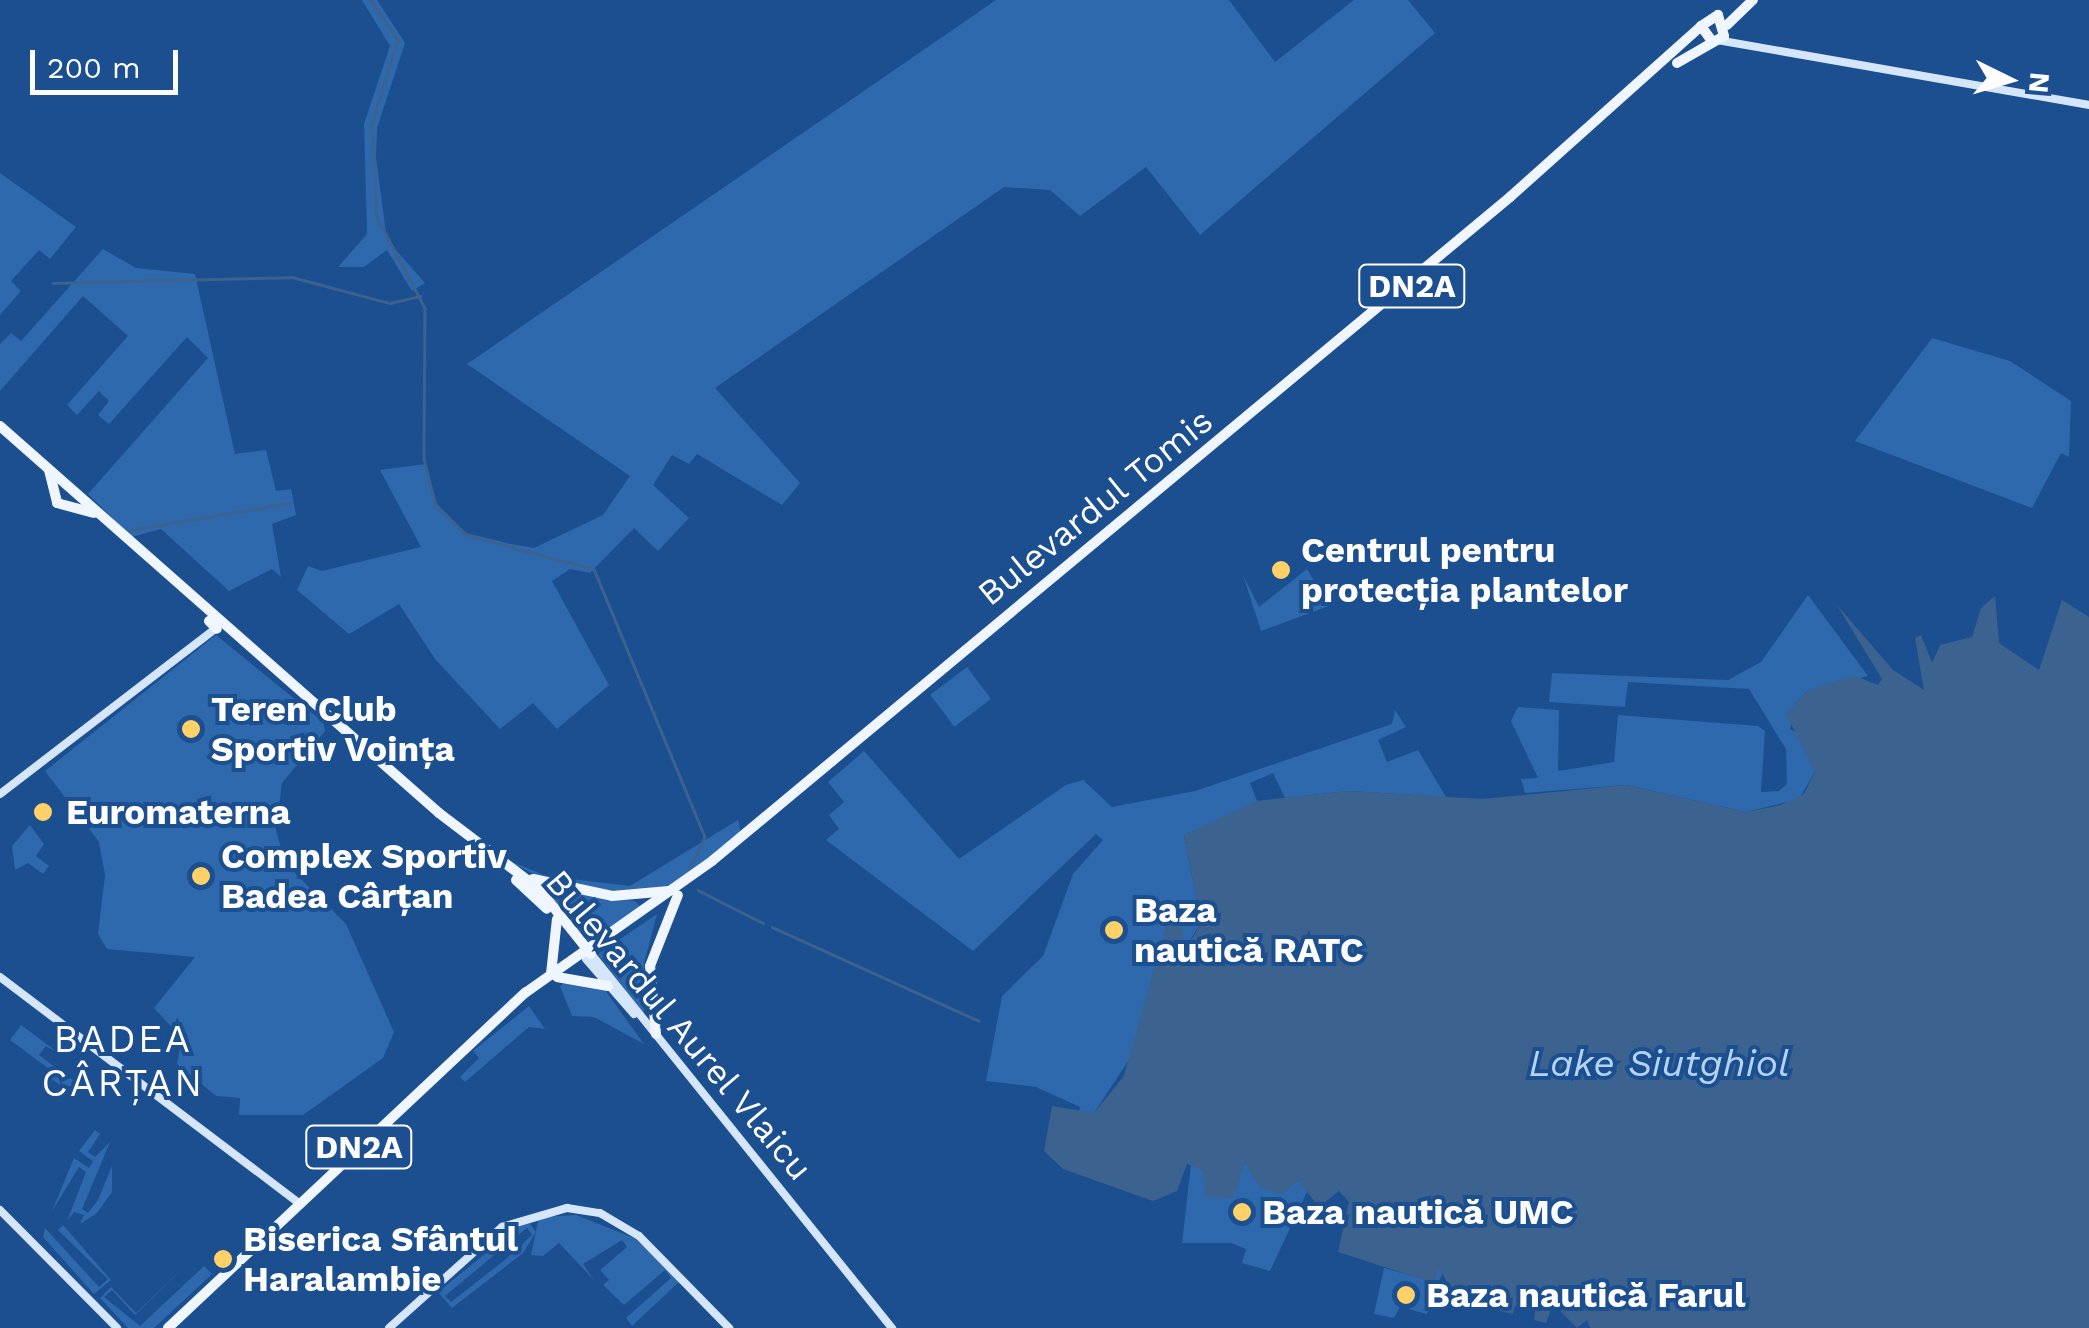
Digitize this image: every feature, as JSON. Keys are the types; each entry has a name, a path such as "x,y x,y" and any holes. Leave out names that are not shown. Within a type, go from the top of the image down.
{"main road":[{"name":"DN2A","path":"1701,26 1744,0"},
{"name":"DN2A","path":"1714,40 1752,0"},
{"path":"1718,15 1727,28"},
{"path":"1701,26 1714,40"},
{"name":"Bulevardul Tomis","path":"168,1328 507,1009 676,892 1151,500 1676,56 1701,26"},
{"name":"Bulevardul Tomis","path":"1151,500 1714,40"},
{"name":"Bulevardul Aurel Vlaicu","path":"0,426 72,487 215,623 556,920 587,954"},
{"path":"49,470 54,494 72,487"},
{"path":"68,506 72,487"},
{"name":"Bulevardul Aurel Vlaicu","path":"54,494 68,506 114,528"},
{"name":"Bulevardul Aurel Vlaicu","path":"215,623 503,864 539,889 587,954"},
{"path":"503,864 581,892 676,892 650,966 656,1034"},
{"path":"556,920 554,975 608,986"}],"street":[{"path":"1727,28 1736,41"},
{"path":"1714,40 2089,105"},
{"path":"0,794 202,640 215,623"},
{"name":"Bulevardul Aurel Vlaicu","path":"587,954 608,986 890,1328"},
{"name":"Bulevardul Aurel Vlaicu","path":"587,954 656,1034 890,1328"},
{"path":"0,977 299,1203"},
{"path":"389,1328 502,1227 566,1208 600,1213 639,1236 729,1328"},
{"path":"0,1210 117,1328"}],"shaded area":[{"path":"362,0 377,0 405,43 377,128 376,158 387,240 425,283 412,291 387,250 364,267 338,267 367,234 364,124 390,46"},
{"path":"996,0 1229,0 1275,62 1354,0 1408,0 1435,33 1200,235 1146,167 1080,216 1050,190 1004,187 715,388 800,483 782,505 697,454 689,464 672,455 653,485 689,518 658,551 634,528 590,573 570,569 552,581 609,685 557,729 533,703 500,729 435,659 399,604 349,634 297,590 308,566 322,571 421,547 380,470 426,464 437,504 466,533 511,544 534,548 603,515 630,476 467,364"},
{"path":"0,173 76,227 50,259 39,250 11,281 21,291 0,315"},
{"path":"103,249 136,268 195,274 235,454 266,450 276,491 291,489 296,515 272,524 281,577 272,569 229,591 161,529 132,537 88,494 208,358 187,337 109,424 98,415 109,401 99,391 77,415 67,405 128,336 83,296 0,391 0,344 11,333 21,341"},
{"path":"1932,338 2010,361 2071,401 2069,457 2061,453 2032,508 1855,441"},
{"path":"1307,569 1329,606 1261,631 1243,575 1259,607"},
{"path":"1808,595 1868,676 1808,690 1795,704 1790,729 1802,736 1815,772 1799,799 1746,812 1626,785 1525,793 1521,779 1538,778 1511,721 1518,707 1559,710 1558,771 1614,762 1618,715 1758,726 1765,731 1761,792 1779,791 1787,784 1786,749 1749,689 1628,682 1625,707 1549,702 1552,673 1728,680 1761,662"},
{"name":"Complex Sportiv Badea Cârțan","path":"216,635 323,722 325,731 282,783 276,831 286,864 346,924 394,1032 383,1058 303,1115 239,1115 240,1098 216,1096 177,1064 182,1038 154,1008 195,957 107,949 98,934 105,875 99,842 45,771"},
{"path":"967,667 991,699 954,727 930,695"},
{"path":"1395,710 1406,727 1378,740 1387,762 1418,750 1446,797 1348,791 1285,798 1273,773 1250,783 1257,801 1247,809 1184,835 1201,922 1183,952 1168,919 1134,1052 1094,1113 1078,1115 1080,1107 1036,1087 986,1081 1002,996 1043,956 1073,874 1103,840 1096,834 973,951 826,840 839,829 829,815 844,802 828,782 864,751 959,859 1066,785 1083,780 1112,807 1195,791 1392,724"},
{"path":"738,820 741,833 693,872 667,888 630,894 546,880 500,857 546,876 630,886"},
{"path":"30,825 44,844 36,856 49,866 43,874 28,863 15,870 12,846"},
{"path":"546,890 635,901 641,907 588,941"},
{"path":"657,914 644,963 644,1014 598,954"},
{"path":"568,980 602,986 644,1044 594,1017 572,1016 560,986"},
{"path":"529,1006 545,1029 529,1027 465,1082 460,1077 479,1058 473,1051"},
{"path":"21,1025 64,1057 46,1046 39,1055 75,1082 69,1092 53,1080 47,1087 61,1102 41,1087 52,1071 10,1040"},
{"path":"95,1130 100,1134 88,1152 95,1157 110,1142 82,1209 88,1213 98,1200 112,1166 112,1192 97,1213 80,1224 84,1215 74,1212 67,1221 86,1172 79,1167 52,1211 74,1158 89,1168 93,1161 79,1151"},
{"name":"Baza nautică UMC","path":"1245,1163 1254,1174 1301,1182 1307,1192 1270,1271 1242,1263 1246,1249 1231,1243 1182,1243 1191,1164 1203,1170 1209,1197"},
{"path":"576,1215 634,1238 681,1280 632,1326 626,1318 671,1278 665,1270 624,1305 603,1285 609,1280 600,1270 627,1247 622,1240 583,1264 594,1280 559,1243 543,1256 531,1255 539,1217"},
{"path":"527,1220 536,1232 523,1253 452,1308 438,1292","holes":["527,1228 532,1235 451,1302 445,1296"]},
{"path":"63,1225 111,1280 94,1294 43,1237 45,1228 99,1287 108,1279 58,1230"},
{"path":"196,1256 135,1315 112,1290 104,1297 140,1326 204,1266 212,1274 154,1328 128,1328 100,1298 111,1287 136,1313"},
{"name":"Baza nautică Farul","path":"1438,1267 1443,1271 1427,1314 1400,1307 1394,1318 1374,1314 1384,1268 1434,1282"}],"water":[{"name":"Lake Siutghiol","path":"1995,596 1999,643 2039,670 2062,600 2089,617 2089,1328 1590,1328 1587,1320 1577,1328 1553,1304 1546,1323 1534,1320 1535,1309 1515,1306 1513,1314 1486,1308 1488,1299 1464,1298 1467,1286 1451,1289 1439,1268 1434,1283 1338,1252 1349,1202 1339,1191 1319,1207 1298,1181 1283,1194 1259,1187 1245,1163 1233,1198 1205,1197 1203,1170 1187,1164 1177,1191 1153,1201 1063,1169 1044,1151 1052,1106 1094,1113 1124,1076 1168,918 1182,923 1184,952 1201,923 1184,835 1257,801 1348,791 1482,799 1626,785 1746,812 1781,805 1804,794 1815,772 1786,714 1808,690 1853,675 1878,685 1882,679 1837,605 1893,670 1924,690 1915,638 1921,635 1932,663 1940,645 1972,637 1981,608"}],"waterway":[{"path":"371,0 398,40 372,124 377,217 425,308 424,458 435,505 466,535 594,569 705,837 690,871"},
{"path":"53,283 292,277 390,303 420,296"},
{"path":"130,530 289,503"},
{"path":"698,890 763,923"},
{"path":"772,927 979,1021"}],"place":[{"name":"Centrul pentru protecția plantelor","path":"1281,570"},
{"name":"Teren Club Sportiv Voința","path":"191,729"},
{"name":"Euromaterna","path":"43,812"},
{"name":"Complex Sportiv Badea Cârțan","path":"201,876"},
{"name":"Baza nautică RATC","path":"1114,930"},
{"name":"Baza nautică UMC","path":"1242,1212"},
{"name":"Biserica Sfântul Haralambie","path":"223,1259"},
{"name":"Baza nautică Farul","path":"1406,1295"}],"district":[{"name":"BADEA CÂRȚAN","path":"123,1062"}]}
